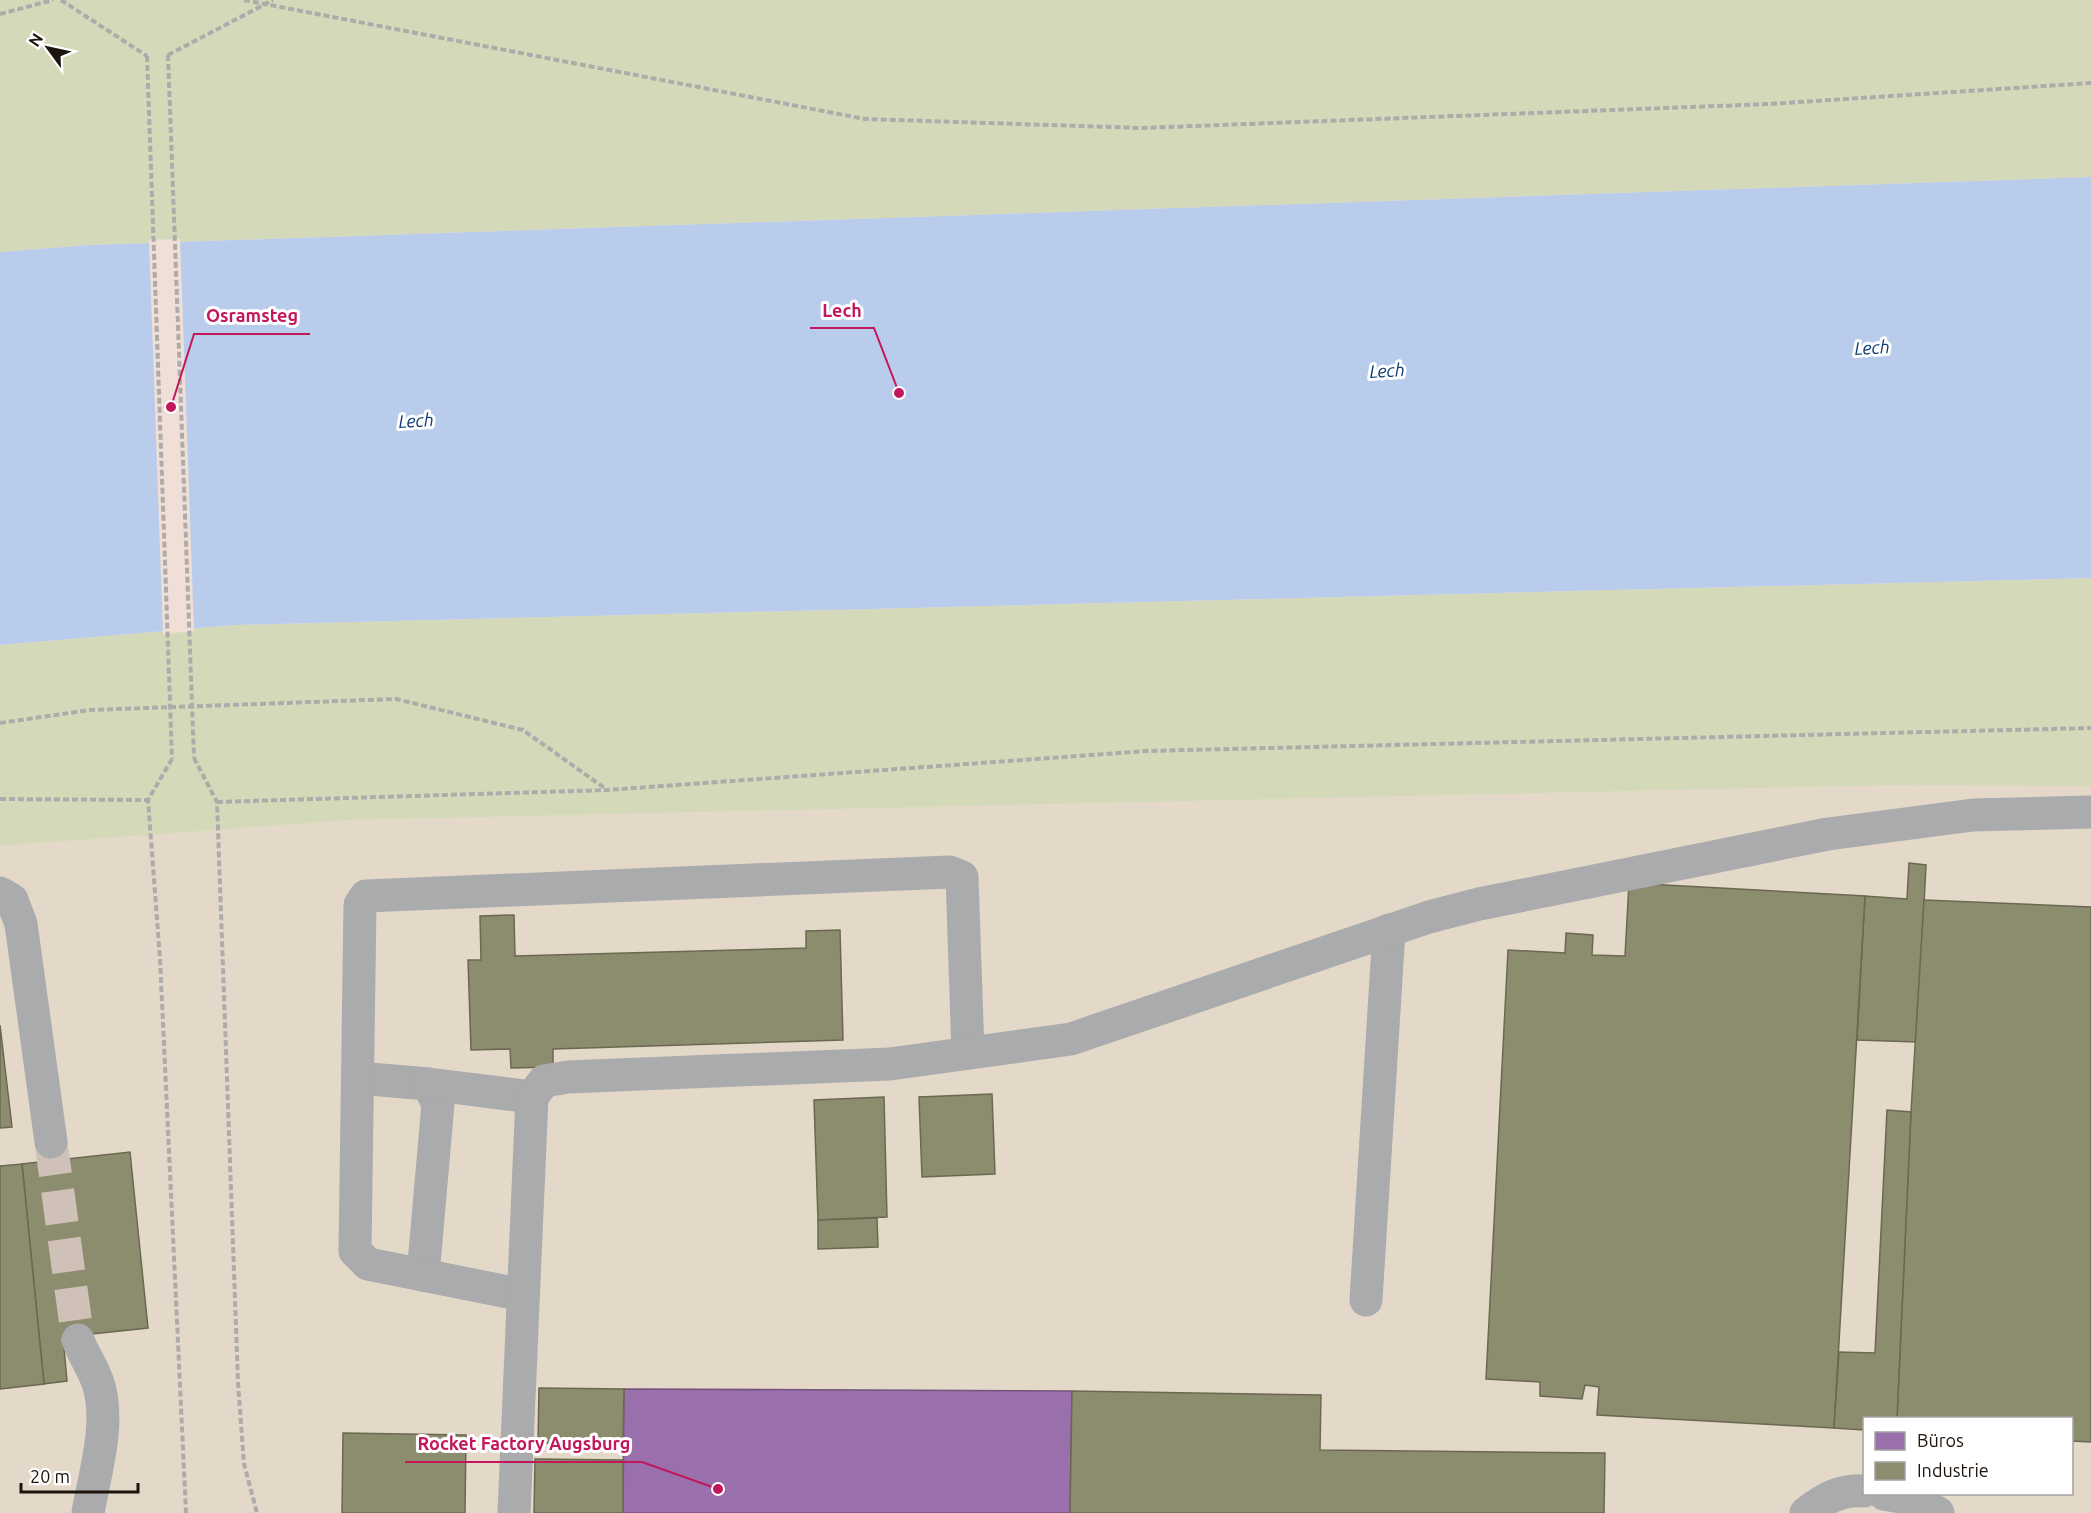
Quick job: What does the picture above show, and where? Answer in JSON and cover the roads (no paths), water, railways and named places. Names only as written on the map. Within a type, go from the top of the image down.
[{"type":"lane","points":[[514,1513],[532,1097],[544,1081],[568,1077],[890,1064],[1071,1039],[1389,930],[1479,904],[1828,834],[1973,814],[2091,812]]},
{"type":"lane","points":[[523,1296],[368,1264],[356,1251],[360,905],[366,896],[949,872],[962,877],[968,1053]]},
{"type":"lane","points":[[0,893],[12,900],[21,924],[51,1142]]},
{"type":"lane","points":[[1366,1300],[1389,930]]},
{"type":"lane","points":[[358,1078],[532,1097]]},
{"type":"lane","points":[[423,1275],[438,1104],[428,1084]]},
{"type":"lane","points":[[78,1340],[97,1380],[103,1403],[102,1428],[88,1513]]},
{"type":"lane","points":[[1806,1513],[1826,1497],[1852,1490],[1863,1491]]},
{"type":"lane","points":[[1890,1495],[1912,1499],[1938,1513]]},
{"type":"water","points":[[2091,177],[2091,578],[234,625],[0,645],[0,252],[89,245]]},
{"type":"tunnel","points":[[51,1142],[78,1340]]},
{"type":"place","name":"Lech","points":[[899,393]]},
{"type":"place","name":"Osramsteg","points":[[171,407]]},
{"type":"place","name":"Rocket Factory Augsburg","points":[[718,1489]]}]
